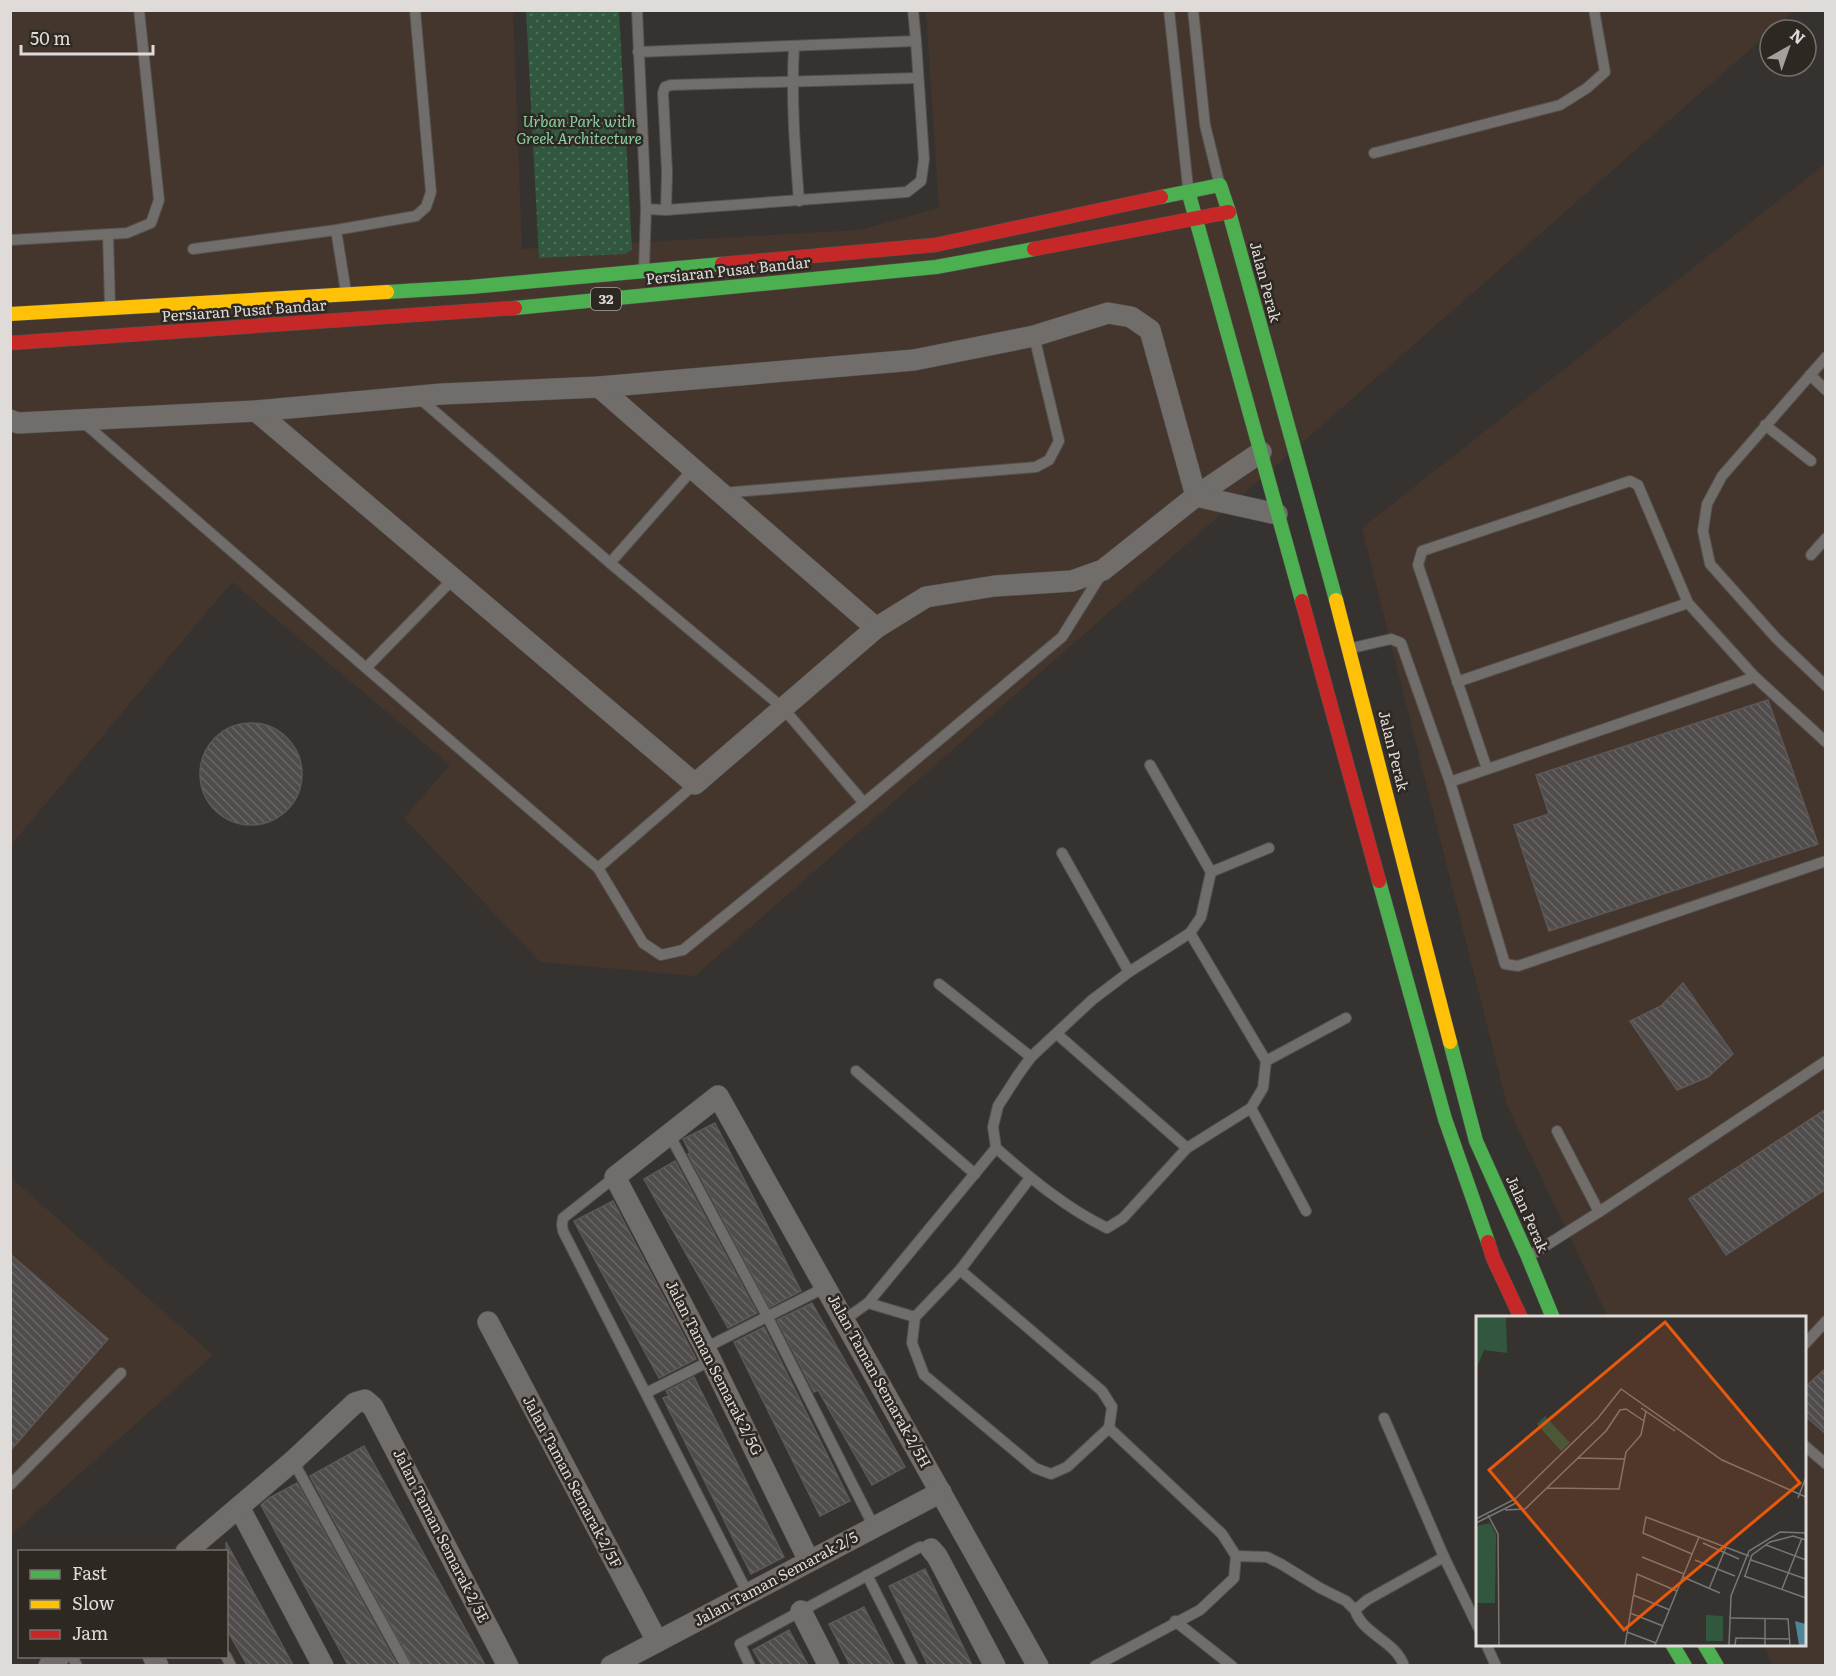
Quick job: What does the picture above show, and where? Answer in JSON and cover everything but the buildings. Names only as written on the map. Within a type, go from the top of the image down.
[{"type":"main road","name":"Persiaran Pusat Bandar","points":[[10,314],[470,286],[935,245],[1220,185]]},
{"type":"main road","name":"Jalan Perak","points":[[1220,185],[1229,212],[1291,499],[1333,652],[1476,1141],[1552,1316]]},
{"type":"main road","name":"Jalan Perak","points":[[1188,191],[1261,452],[1291,499],[1283,535],[1333,652],[1445,1119],[1493,1258],[1521,1316]]},
{"type":"main road","name":"Persiaran Pusat Bandar","points":[[10,343],[479,312],[936,267],[1229,212]]},
{"type":"main road","points":[[1673,1646],[1685,1665]]},
{"type":"main road","points":[[1705,1646],[1717,1665]]},
{"type":"street","points":[[10,420],[18,423],[256,411],[418,396],[599,387],[914,360],[1034,336],[1108,313],[1131,317],[1150,330],[1196,496]]},
{"type":"street","points":[[599,387],[876,628]]},
{"type":"street","points":[[256,411],[695,784],[876,628],[926,597],[995,586],[1072,581],[1103,570],[1196,496],[1261,452]]},
{"type":"street","points":[[1196,496],[1291,499]]},
{"type":"street","name":"Jalan Taman Semarak 2/5H","points":[[669,1134],[718,1096],[1038,1665]]},
{"type":"street","points":[[615,1177],[669,1134]]},
{"type":"street","name":"Jalan Taman Semarak 2/5G","points":[[615,1177],[709,1354],[809,1562]]},
{"type":"street","name":"Jalan Taman Semarak 2/5F","points":[[488,1322],[657,1641]]},
{"type":"street","name":"Jalan Taman Semarak 2/5E","points":[[293,1461],[355,1403],[365,1400],[373,1407],[508,1665]]},
{"type":"street","points":[[187,1550],[293,1461]]},
{"type":"street","name":"Jalan Taman Semarak 2/5","points":[[611,1665],[634,1660],[657,1641],[941,1492]]},
{"type":"street","points":[[239,1507],[323,1665]]},
{"type":"street","points":[[931,1549],[937,1556],[995,1665]]},
{"type":"street","points":[[801,1611],[829,1665]]},
{"type":"lane","points":[[10,240],[127,233],[151,223],[159,200],[139,10]]},
{"type":"lane","points":[[192,249],[336,230],[416,216],[426,207],[430,192],[415,10]]},
{"type":"lane","points":[[637,10],[646,209],[644,271]]},
{"type":"lane","points":[[646,209],[666,210],[907,192],[921,181],[924,159],[913,10]]},
{"type":"lane","points":[[1169,10],[1188,191]]},
{"type":"lane","points":[[1193,10],[1205,125],[1220,185]]},
{"type":"lane","points":[[1374,153],[1560,105],[1587,88],[1605,72],[1594,10]]},
{"type":"lane","points":[[638,52],[916,41]]},
{"type":"lane","points":[[794,47],[792,81],[799,201]]},
{"type":"lane","points":[[666,210],[664,87],[918,78]]},
{"type":"lane","points":[[336,230],[346,295]]},
{"type":"lane","points":[[108,234],[110,309]]},
{"type":"lane","points":[[720,493],[1036,467],[1049,460],[1059,441],[1034,336]]},
{"type":"lane","points":[[1826,357],[1722,476],[1707,504],[1703,531],[1710,564],[1776,638],[1826,686]]},
{"type":"lane","points":[[1809,375],[1826,390]]},
{"type":"lane","points":[[418,396],[610,563],[783,708],[864,803]]},
{"type":"lane","points":[[80,420],[598,868],[643,943],[661,956],[683,950],[864,803],[1062,637],[1103,570]]},
{"type":"lane","points":[[1766,425],[1811,461]]},
{"type":"lane","points":[[610,563],[693,469]]},
{"type":"lane","points":[[1487,769],[1418,565],[1422,551],[1630,481],[1638,485],[1688,603],[1755,677],[1826,742]]},
{"type":"lane","points":[[1811,555],[1826,538]]},
{"type":"lane","points":[[366,668],[453,579]]},
{"type":"lane","points":[[1457,682],[1688,603]]},
{"type":"lane","points":[[1333,652],[1391,639],[1401,643],[1450,782],[1505,964],[1518,966],[1826,861]]},
{"type":"lane","points":[[1450,782],[1755,677]]},
{"type":"lane","points":[[1150,765],[1211,872],[1201,917],[1190,933],[1129,972],[1092,1000],[1031,1057],[998,1106],[993,1127],[996,1148],[1030,1178],[1092,1221],[1107,1228],[1123,1218],[1187,1148],[1251,1108],[1263,1088],[1266,1061],[1190,933]]},
{"type":"lane","points":[[598,868],[695,784]]},
{"type":"lane","points":[[1211,872],[1269,848]]},
{"type":"lane","points":[[1062,854],[1129,972]]},
{"type":"lane","points":[[939,984],[1031,1057]]},
{"type":"lane","points":[[1266,1061],[1346,1018]]},
{"type":"lane","points":[[1057,1034],[1187,1148]]},
{"type":"lane","points":[[1528,1257],[1826,1061]]},
{"type":"lane","points":[[856,1071],[975,1174]]},
{"type":"lane","points":[[1251,1108],[1306,1211]]},
{"type":"lane","points":[[1557,1131],[1599,1212]]},
{"type":"lane","points":[[669,1134],[766,1316],[874,1527]]},
{"type":"lane","points":[[844,1320],[868,1303],[996,1148]]},
{"type":"lane","points":[[615,1177],[563,1218],[562,1225],[748,1594]]},
{"type":"lane","points":[[960,1270],[1102,1391],[1112,1407],[1109,1428],[1067,1467],[1051,1474],[1035,1468],[924,1375],[912,1344],[915,1317],[960,1270],[1030,1178]]},
{"type":"lane","points":[[646,1393],[766,1316],[826,1287]]},
{"type":"lane","points":[[868,1303],[915,1317]]},
{"type":"lane","points":[[1806,1343],[1826,1321]]},
{"type":"lane","points":[[10,1485],[121,1372]]},
{"type":"lane","points":[[1384,1418],[1444,1557],[1476,1623]]},
{"type":"lane","points":[[1095,1665],[1175,1621],[1200,1610],[1234,1578],[1236,1556],[1222,1534],[1109,1428]]},
{"type":"lane","points":[[1806,1447],[1826,1464]]},
{"type":"lane","points":[[293,1461],[406,1665]]},
{"type":"lane","points":[[750,1665],[740,1644],[920,1547],[931,1549]]},
{"type":"lane","points":[[1236,1556],[1267,1557],[1346,1601],[1355,1610],[1364,1626],[1396,1653],[1404,1665]]},
{"type":"lane","points":[[1355,1610],[1367,1600],[1444,1557]]},
{"type":"lane","points":[[867,1575],[913,1665]]},
{"type":"lane","points":[[1175,1621],[1232,1665]]},
{"type":"lane","points":[[1487,1646],[1496,1665]]},
{"type":"shaded area","points":[[11,11],[513,11],[522,249],[859,230],[939,208],[926,11],[1795,11],[1787,18],[1758,18],[1758,43],[695,976],[540,962],[404,818],[450,765],[232,582],[11,845]]},
{"type":"shaded area","points":[[1825,164],[1825,1665],[1773,1665],[1764,1646],[1806,1646],[1806,1316],[1608,1316],[1507,1105],[1362,528]]},
{"type":"shaded area","points":[[10,1177],[213,1355],[11,1535],[10,1535]]},
{"type":"green space","name":"Urban Park with Greek Architecture","points":[[526,11],[619,11],[632,250],[625,254],[539,258]]},
{"type":"traffic: fast","points":[[1161,197],[1220,185],[1336,600]]},
{"type":"traffic: fast","points":[[1190,198],[1302,601]]},
{"type":"traffic: fast","points":[[515,308],[936,267],[1034,249]]},
{"type":"traffic: fast","points":[[387,292],[470,287],[722,264]]},
{"type":"traffic: fast","points":[[1379,881],[1445,1119],[1488,1242]]},
{"type":"traffic: fast","points":[[1450,1042],[1476,1141],[1552,1316]]},
{"type":"traffic: fast","points":[[1673,1646],[1685,1666]]},
{"type":"traffic: fast","points":[[1705,1646],[1717,1666]]},
{"type":"traffic: slow","points":[[10,314],[387,292]]},
{"type":"traffic: slow","points":[[1336,600],[1450,1042]]},
{"type":"traffic: jam","points":[[722,264],[935,245],[1161,197]]},
{"type":"traffic: jam","points":[[1034,249],[1229,212]]},
{"type":"traffic: jam","points":[[10,343],[515,308]]},
{"type":"traffic: jam","points":[[1302,601],[1379,881]]},
{"type":"traffic: jam","points":[[1488,1242],[1520,1316]]}]
